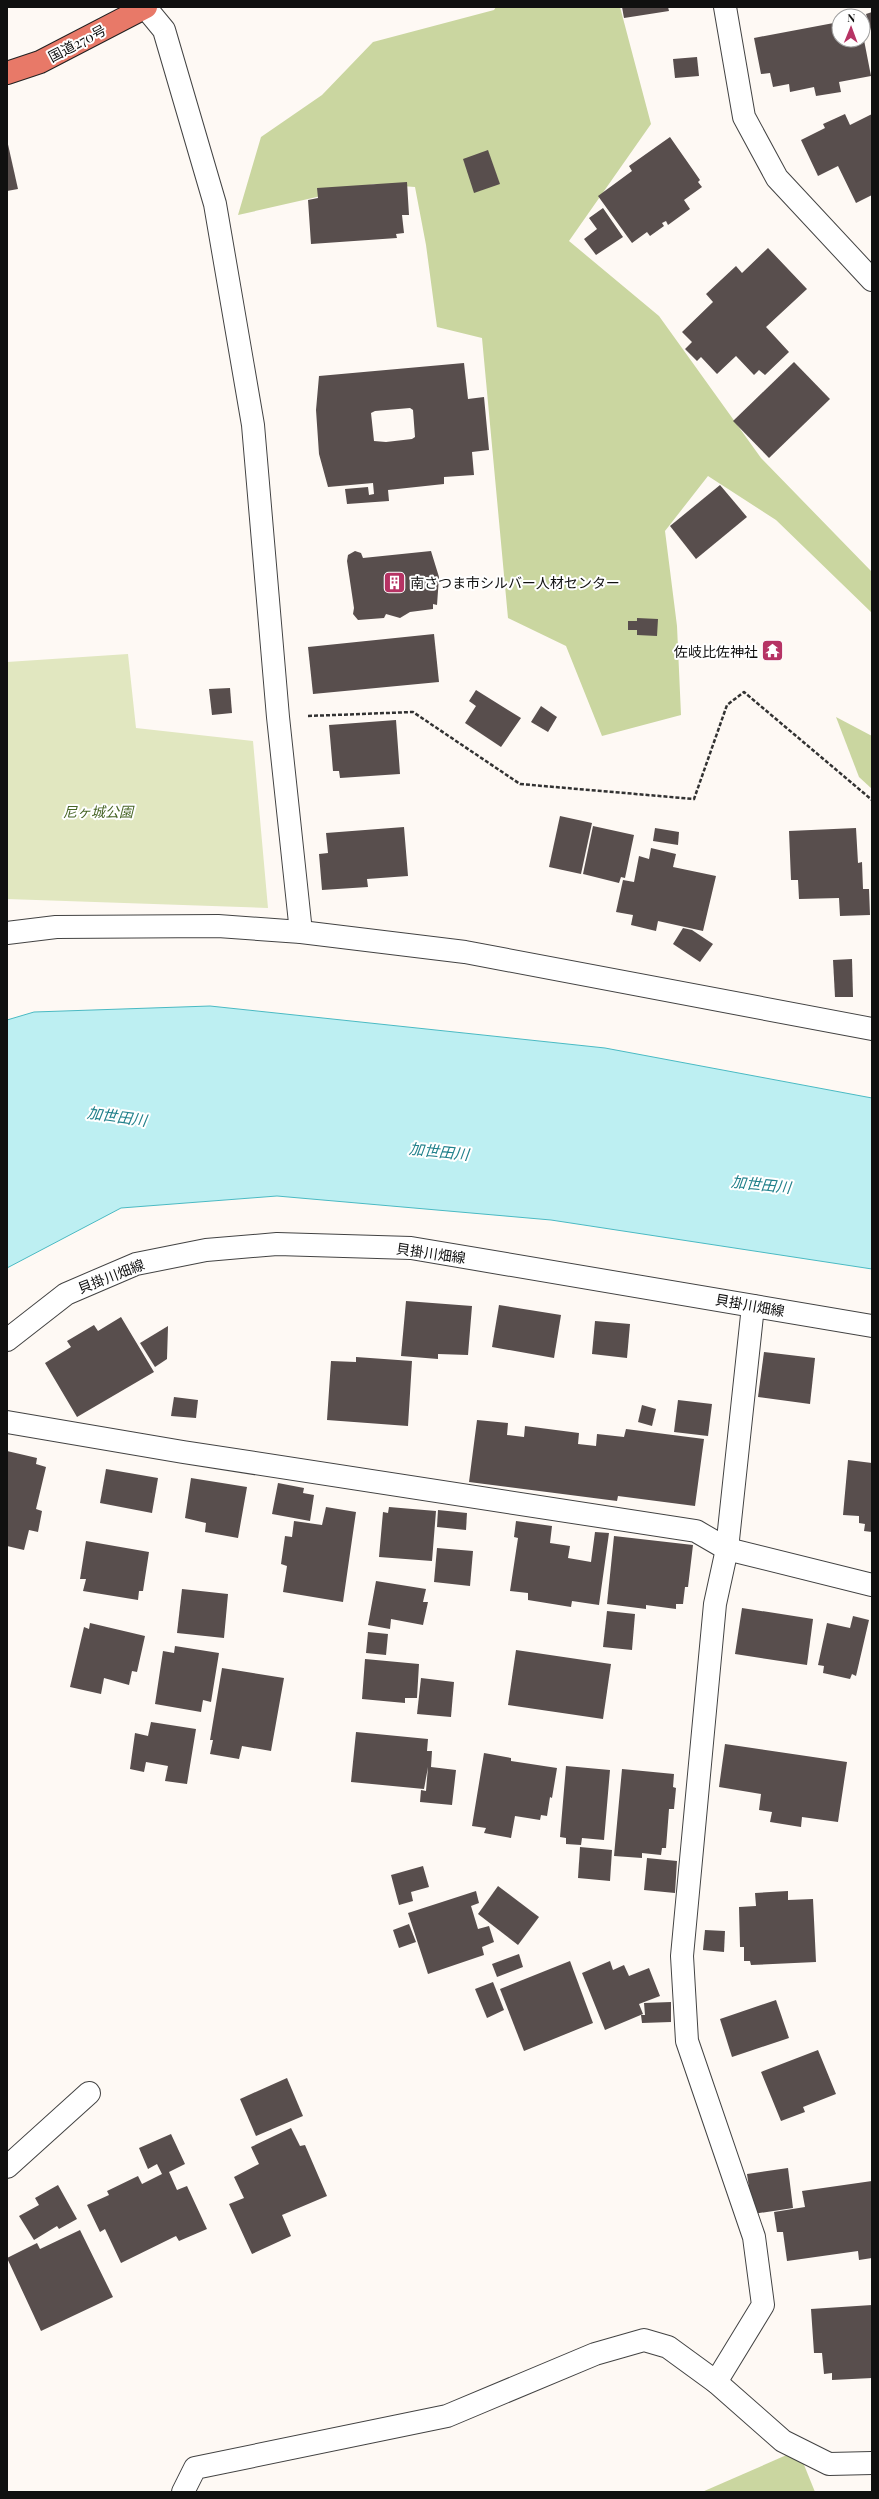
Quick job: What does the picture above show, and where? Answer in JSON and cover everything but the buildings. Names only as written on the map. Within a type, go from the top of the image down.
[{"type":"highway","name":"国道270号","points":[[7,73],[40,62],[146,7]]},
{"type":"street","points":[[146,7],[164,30],[215,204],[253,425],[278,717],[301,932]]},
{"type":"street","points":[[725,7],[744,117],[777,178],[872,280]]},
{"type":"street","points":[[7,933],[56,926],[211,926],[301,932],[465,952],[872,1030]]},
{"type":"street","name":"貝掛川畑線","points":[[7,1340],[66,1294],[136,1264],[206,1250],[277,1244],[411,1248],[872,1326]]},
{"type":"street","points":[[716,2382],[764,2305],[754,2237],[687,2041],[682,1956],[715,1604],[727,1549],[753,1306]]},
{"type":"street","points":[[7,1422],[183,1452],[696,1531],[727,1549],[872,1586]]},
{"type":"street","points":[[7,2167],[89,2093]]},
{"type":"street","points":[[183,2492],[195,2468],[446,2416],[595,2354],[644,2340],[668,2347],[716,2382],[783,2441],[829,2464],[872,2463]]},
{"type":"path","points":[[278,717],[413,712],[520,784],[694,799],[727,705],[744,692],[872,800]]},
{"type":"green space","points":[[496,7],[620,7],[651,124],[569,241],[659,316],[761,458],[872,572],[872,613],[776,520],[708,476],[665,531],[677,626],[681,715],[602,736],[566,646],[508,618],[482,338],[437,327],[426,245],[415,187],[374,184],[238,215],[261,137],[322,95],[373,42],[494,10]]},
{"type":"green space","name":"尼ヶ城公園","points":[[128,654],[136,728],[253,741],[268,908],[7,899],[7,662]]},
{"type":"green space","points":[[836,717],[872,736],[872,789],[859,777]]},
{"type":"green space","points":[[798,2450],[815,2492],[702,2492]]},
{"type":"water","name":"加世田川","points":[[210,1006],[605,1048],[872,1098],[872,1269],[551,1220],[277,1196],[121,1208],[7,1268],[7,1020],[34,1012]]},
{"type":"place","name":"南さつま市シルバー人材センター","points":[[395,582]]},
{"type":"place","name":"佐岐比佐神社","points":[[773,651]]}]
